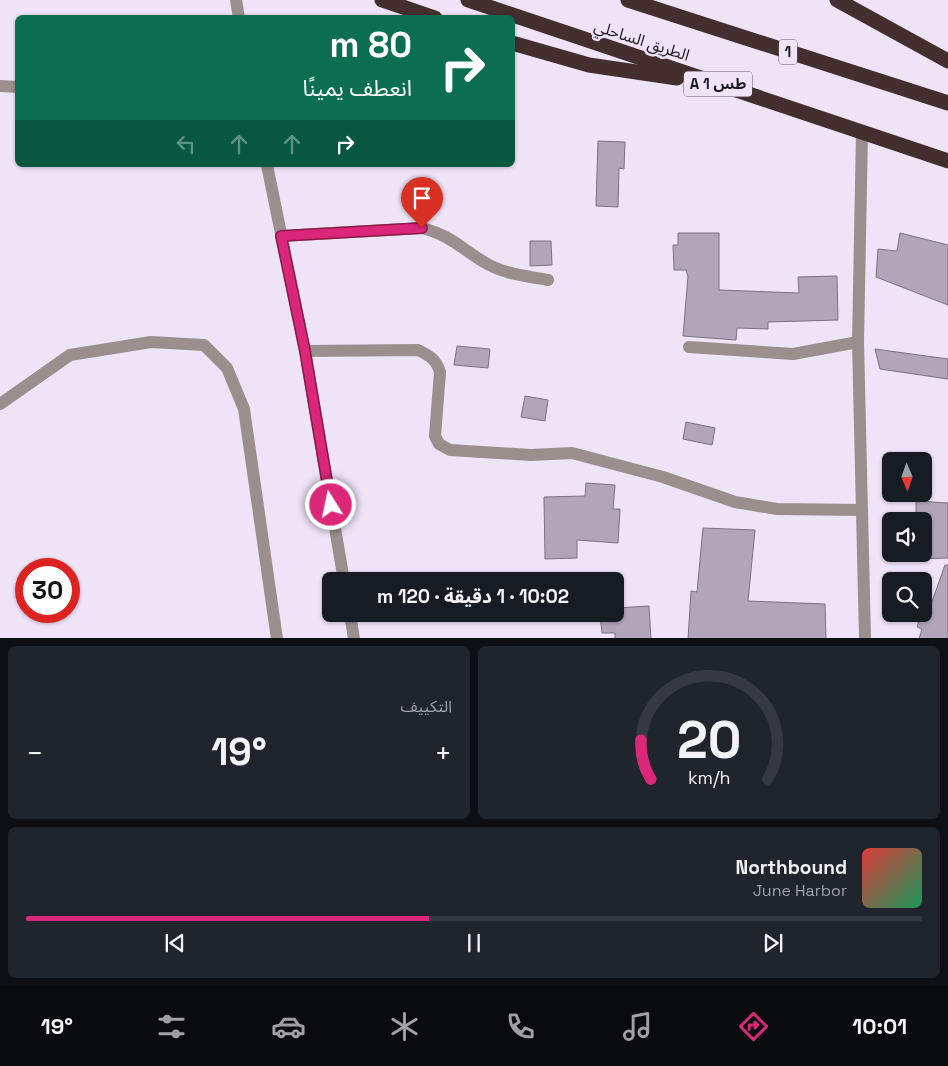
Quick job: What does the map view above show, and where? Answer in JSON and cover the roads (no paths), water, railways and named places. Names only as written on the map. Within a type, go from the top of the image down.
[{"type":"highway","points":[[382,0],[426,15]]},
{"type":"highway","name":"الطريق الساحلي","points":[[468,0],[511,15]]},
{"type":"highway","name":"الطريق الساحلي","points":[[628,0],[948,103]]},
{"type":"highway","points":[[837,0],[948,61]]},
{"type":"highway","name":"الطريق الساحلي","points":[[515,16],[948,161]]},
{"type":"highway","points":[[515,45],[588,65],[714,83]]},
{"type":"street","points":[[236,0],[238,15]]},
{"type":"street","points":[[0,86],[15,87]]},
{"type":"street","points":[[862,132],[858,342],[865,638]]},
{"type":"street","points":[[267,167],[305,351],[342,572]]},
{"type":"street","points":[[281,236],[422,228],[443,234],[484,263],[508,273],[548,280]]},
{"type":"street","points":[[0,404],[70,355],[151,342],[204,345],[227,368],[244,409],[277,638]]},
{"type":"street","points":[[690,347],[793,354],[858,342]]},
{"type":"street","points":[[305,351],[418,350],[430,356],[437,362],[440,372],[435,436],[439,444],[450,450],[531,454],[572,453],[663,477],[735,502],[777,508],[862,510]]},
{"type":"street","points":[[351,622],[354,638]]}]
